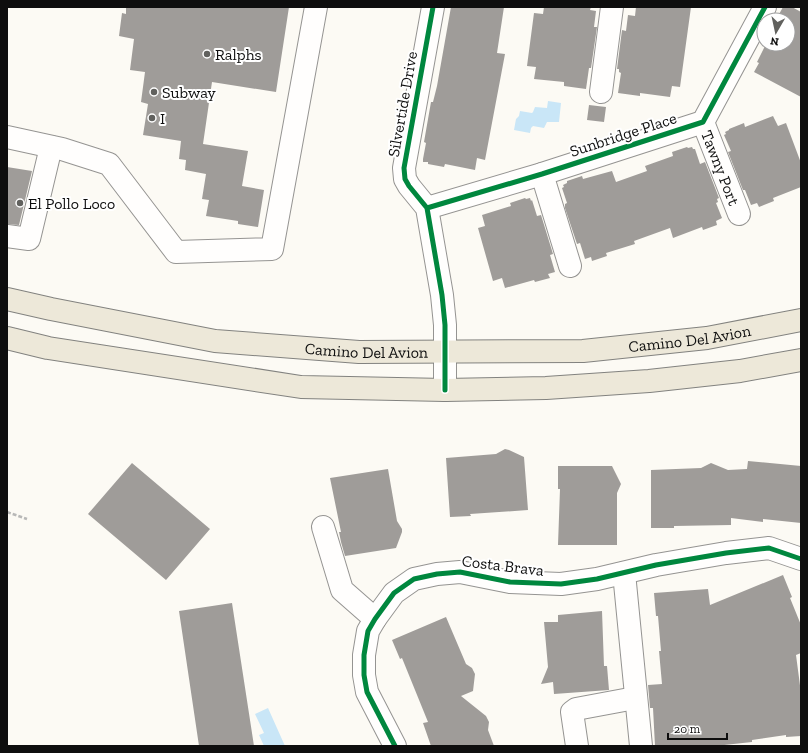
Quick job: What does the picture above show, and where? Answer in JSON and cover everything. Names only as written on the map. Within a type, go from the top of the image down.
[{"type":"main road","name":"Camino Del Avion","points":[[7,299],[215,341],[359,352],[583,351],[707,338],[801,320]]},
{"type":"main road","points":[[7,338],[48,348],[301,387],[445,390],[546,388],[649,381],[740,371],[801,360]]},
{"type":"street","points":[[7,137],[52,147],[109,164],[176,252],[272,249],[316,7]]},
{"type":"street","name":"Silvertide Drive","points":[[433,7],[404,168],[409,186],[426,208],[442,295],[445,325],[445,390]]},
{"type":"street","points":[[601,92],[612,7]]},
{"type":"street","points":[[703,122],[765,7]]},
{"type":"street","name":"Sunbridge Place","points":[[426,208],[542,174],[703,122]]},
{"type":"street","name":"Tawny Port","points":[[703,122],[739,214]]},
{"type":"street","points":[[7,236],[29,239],[52,147]]},
{"type":"street","points":[[542,174],[570,266]]},
{"type":"street","points":[[323,527],[342,590],[375,619]]},
{"type":"street","name":"Costa Brava","points":[[395,746],[367,692],[364,675],[364,655],[368,631],[375,619],[394,593],[414,579],[437,574],[460,572],[510,582],[561,584],[597,579],[656,565],[726,553],[769,548],[797,556],[801,559]]},
{"type":"street","points":[[624,573],[635,698],[641,746]]},
{"type":"street","points":[[577,746],[572,712],[576,709],[635,698]]},
{"type":"path","points":[[7,512],[27,519]]},
{"type":"water","points":[[548,101],[561,103],[559,122],[547,122],[544,128],[533,126],[530,133],[514,130],[516,119],[519,116],[520,111],[532,113],[535,107],[547,108]]},
{"type":"water","points":[[268,708],[285,746],[264,746],[259,735],[264,733],[255,714]]},
{"type":"building","points":[[126,7],[289,7],[276,92],[212,82],[203,144],[248,151],[242,186],[264,190],[258,227],[238,224],[238,221],[206,216],[209,200],[202,199],[206,174],[185,170],[186,160],[179,159],[181,141],[143,135],[148,104],[141,102],[145,72],[130,70],[134,39],[119,36],[122,13],[126,14]]},
{"type":"building","points":[[451,7],[504,7],[497,53],[505,54],[485,160],[477,158],[475,170],[445,164],[444,167],[423,162],[426,143],[424,142],[431,102],[433,102],[437,86]]},
{"type":"building","points":[[544,7],[591,7],[590,10],[596,11],[594,27],[597,27],[591,68],[589,68],[586,89],[564,86],[564,82],[534,79],[536,67],[527,66],[534,13],[543,14]]},
{"type":"building","points":[[636,7],[691,7],[680,87],[672,86],[670,97],[640,93],[640,96],[618,93],[621,73],[619,72],[619,69],[617,69],[622,30],[626,31],[628,15],[635,16]]},
{"type":"building","points":[[783,7],[792,7],[801,12],[801,97],[754,72],[759,63],[757,62],[762,52],[796,52],[796,12],[780,12]]},
{"type":"building","points":[[589,105],[606,107],[604,122],[587,120]]},
{"type":"building","points":[[773,116],[778,126],[786,123],[801,163],[801,187],[773,198],[774,201],[759,207],[757,203],[751,205],[745,190],[743,190],[728,152],[731,151],[724,135],[729,129],[744,123],[745,127]]},
{"type":"building","points":[[687,147],[692,147],[695,149],[700,164],[705,162],[719,198],[717,199],[718,202],[716,203],[722,218],[716,221],[717,225],[703,230],[702,227],[673,238],[670,228],[634,241],[635,244],[606,253],[607,256],[592,261],[591,257],[585,259],[580,243],[577,244],[565,208],[565,204],[567,203],[562,188],[564,187],[563,185],[567,183],[567,181],[582,176],[583,179],[612,171],[616,182],[647,171],[645,166],[673,156],[672,152]]},
{"type":"building","name":"El Pollo Loco","points":[[7,167],[32,171],[19,225],[7,224]]},
{"type":"building","points":[[525,198],[530,198],[531,201],[532,200],[537,216],[541,215],[553,254],[550,255],[555,272],[548,274],[550,278],[535,282],[534,280],[505,288],[502,278],[493,281],[478,228],[485,226],[482,215],[511,206],[510,203]]},
{"type":"building","points":[[505,449],[524,457],[528,510],[470,514],[471,516],[450,517],[446,458],[496,454]]},
{"type":"building","points":[[748,461],[801,466],[801,523],[763,519],[763,522],[731,518],[731,525],[651,528],[651,470],[701,468],[711,463],[728,470],[747,469]]},
{"type":"building","points":[[132,463],[210,529],[166,580],[88,514]]},
{"type":"building","points":[[558,466],[612,466],[621,484],[617,493],[617,545],[558,545],[560,489],[558,489]]},
{"type":"building","points":[[388,469],[397,521],[402,529],[396,548],[345,556],[339,532],[341,532],[330,478]]},
{"type":"building","points":[[783,575],[792,597],[790,598],[801,625],[801,653],[796,655],[801,693],[801,736],[786,737],[786,735],[752,740],[752,742],[715,746],[655,746],[653,708],[650,708],[648,685],[662,684],[658,616],[656,616],[654,593],[708,589],[710,605]]},
{"type":"building","points":[[232,603],[254,746],[199,746],[179,611]]},
{"type":"building","points":[[602,611],[604,666],[607,666],[609,690],[554,694],[553,682],[541,684],[548,667],[544,622],[558,622],[558,615]]},
{"type":"building","points":[[446,617],[466,664],[472,668],[475,674],[473,691],[461,696],[486,716],[489,722],[488,730],[494,746],[431,746],[423,723],[428,722],[402,658],[400,659],[392,640]]},
{"type":"cycle path","points":[[433,7],[404,168],[405,179],[409,186],[427,208],[442,295],[445,325],[445,390]]},
{"type":"cycle path","points":[[427,208],[542,174],[703,122],[765,7]]},
{"type":"cycle path","points":[[395,746],[367,692],[364,675],[364,655],[368,631],[375,619],[394,593],[414,579],[437,574],[460,572],[510,582],[561,584],[597,579],[656,565],[726,553],[769,548],[801,559]]},
{"type":"place","name":"Ralphs","points":[[207,54]]},
{"type":"place","name":"Subway","points":[[154,92]]},
{"type":"place","name":"I","points":[[152,118]]},
{"type":"place","name":"El Pollo Loco","points":[[20,203]]}]
